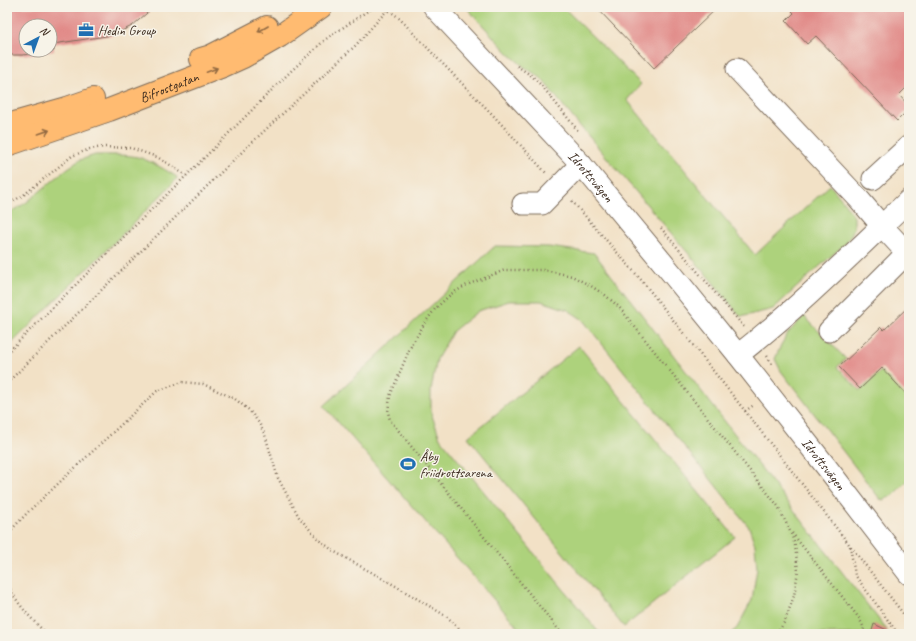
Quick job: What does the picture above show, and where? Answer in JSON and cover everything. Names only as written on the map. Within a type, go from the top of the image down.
[{"type":"main road","name":"Bifrostgatan","points":[[7,126],[67,108],[211,56],[264,29],[295,7]]},
{"type":"main road","name":"Bifrostgatan","points":[[7,145],[108,110],[223,66],[243,57],[280,36],[321,7]]},
{"type":"street","name":"Idrottsvägen","points":[[434,7],[581,164],[738,355],[909,574]]},
{"type":"street","points":[[737,69],[908,253],[829,331]]},
{"type":"street","points":[[873,179],[909,146]]},
{"type":"street","points":[[523,204],[542,204],[581,164]]},
{"type":"street","points":[[738,355],[810,294],[907,204]]},
{"type":"path","points":[[366,7],[369,10]]},
{"type":"path","points":[[7,354],[290,72],[326,39],[369,10],[389,8]]},
{"type":"path","points":[[389,8],[492,114],[643,282],[909,622]]},
{"type":"path","points":[[7,382],[247,147],[356,45],[389,8]]},
{"type":"path","points":[[7,205],[25,194],[72,156],[90,149],[104,147],[131,148],[157,157],[186,176]]},
{"type":"path","points":[[562,634],[390,420],[388,412],[390,396],[410,348],[435,309],[451,294],[466,285],[505,270],[545,270],[572,276],[605,295],[619,307],[778,506],[795,545],[798,571],[794,596],[785,621],[777,634]]},
{"type":"path","points":[[7,536],[12,528],[29,511],[157,391],[182,382],[203,384],[235,399],[249,410],[259,423],[265,435],[278,478],[299,517],[320,540],[335,552],[446,616],[465,634]]},
{"type":"path","points":[[790,531],[859,618],[864,628],[862,634]]},
{"type":"path","points":[[850,546],[855,575],[898,634]]},
{"type":"path","points":[[7,582],[10,591],[25,611],[47,634]]},
{"type":"green space","points":[[466,7],[563,7],[641,84],[627,100],[755,255],[830,185],[854,217],[854,228],[851,235],[846,243],[773,309],[741,317],[541,78],[523,66],[508,53]]},
{"type":"green space","points":[[95,155],[125,155],[141,158],[177,177],[176,180],[7,348],[7,213],[27,202],[80,160]]},
{"type":"green space","name":"Åby friidrottsarena","points":[[495,246],[549,247],[594,253],[887,630],[886,634],[730,634],[737,628],[752,600],[757,568],[755,545],[749,527],[582,319],[568,310],[541,301],[509,301],[478,311],[453,331],[437,359],[431,390],[431,413],[440,438],[600,634],[524,634],[324,406]]},
{"type":"green space","points":[[804,316],[846,359],[837,367],[860,391],[881,371],[909,399],[909,479],[893,495],[884,500],[880,499],[781,371],[775,359],[788,333]]},
{"type":"green space","points":[[579,346],[735,537],[624,627],[468,437]]},
{"type":"building","name":"Hedin Group","points":[[7,7],[154,7],[132,26],[113,35],[58,43],[58,18],[18,18],[18,55],[7,55]]},
{"type":"building","points":[[596,7],[718,7],[654,68]]},
{"type":"building","points":[[788,7],[909,7],[909,85],[899,95],[909,106],[909,109],[897,121],[816,36],[807,44],[786,21],[794,13]]},
{"type":"building","points":[[909,306],[909,397],[882,368],[860,389],[839,367],[881,327],[884,330]]},
{"type":"building","points":[[874,624],[887,630],[886,634],[871,634]]},
{"type":"place","name":"Hedin Group","points":[[86,30]]},
{"type":"place","name":"Åby friidrottsarena","points":[[408,464]]}]
